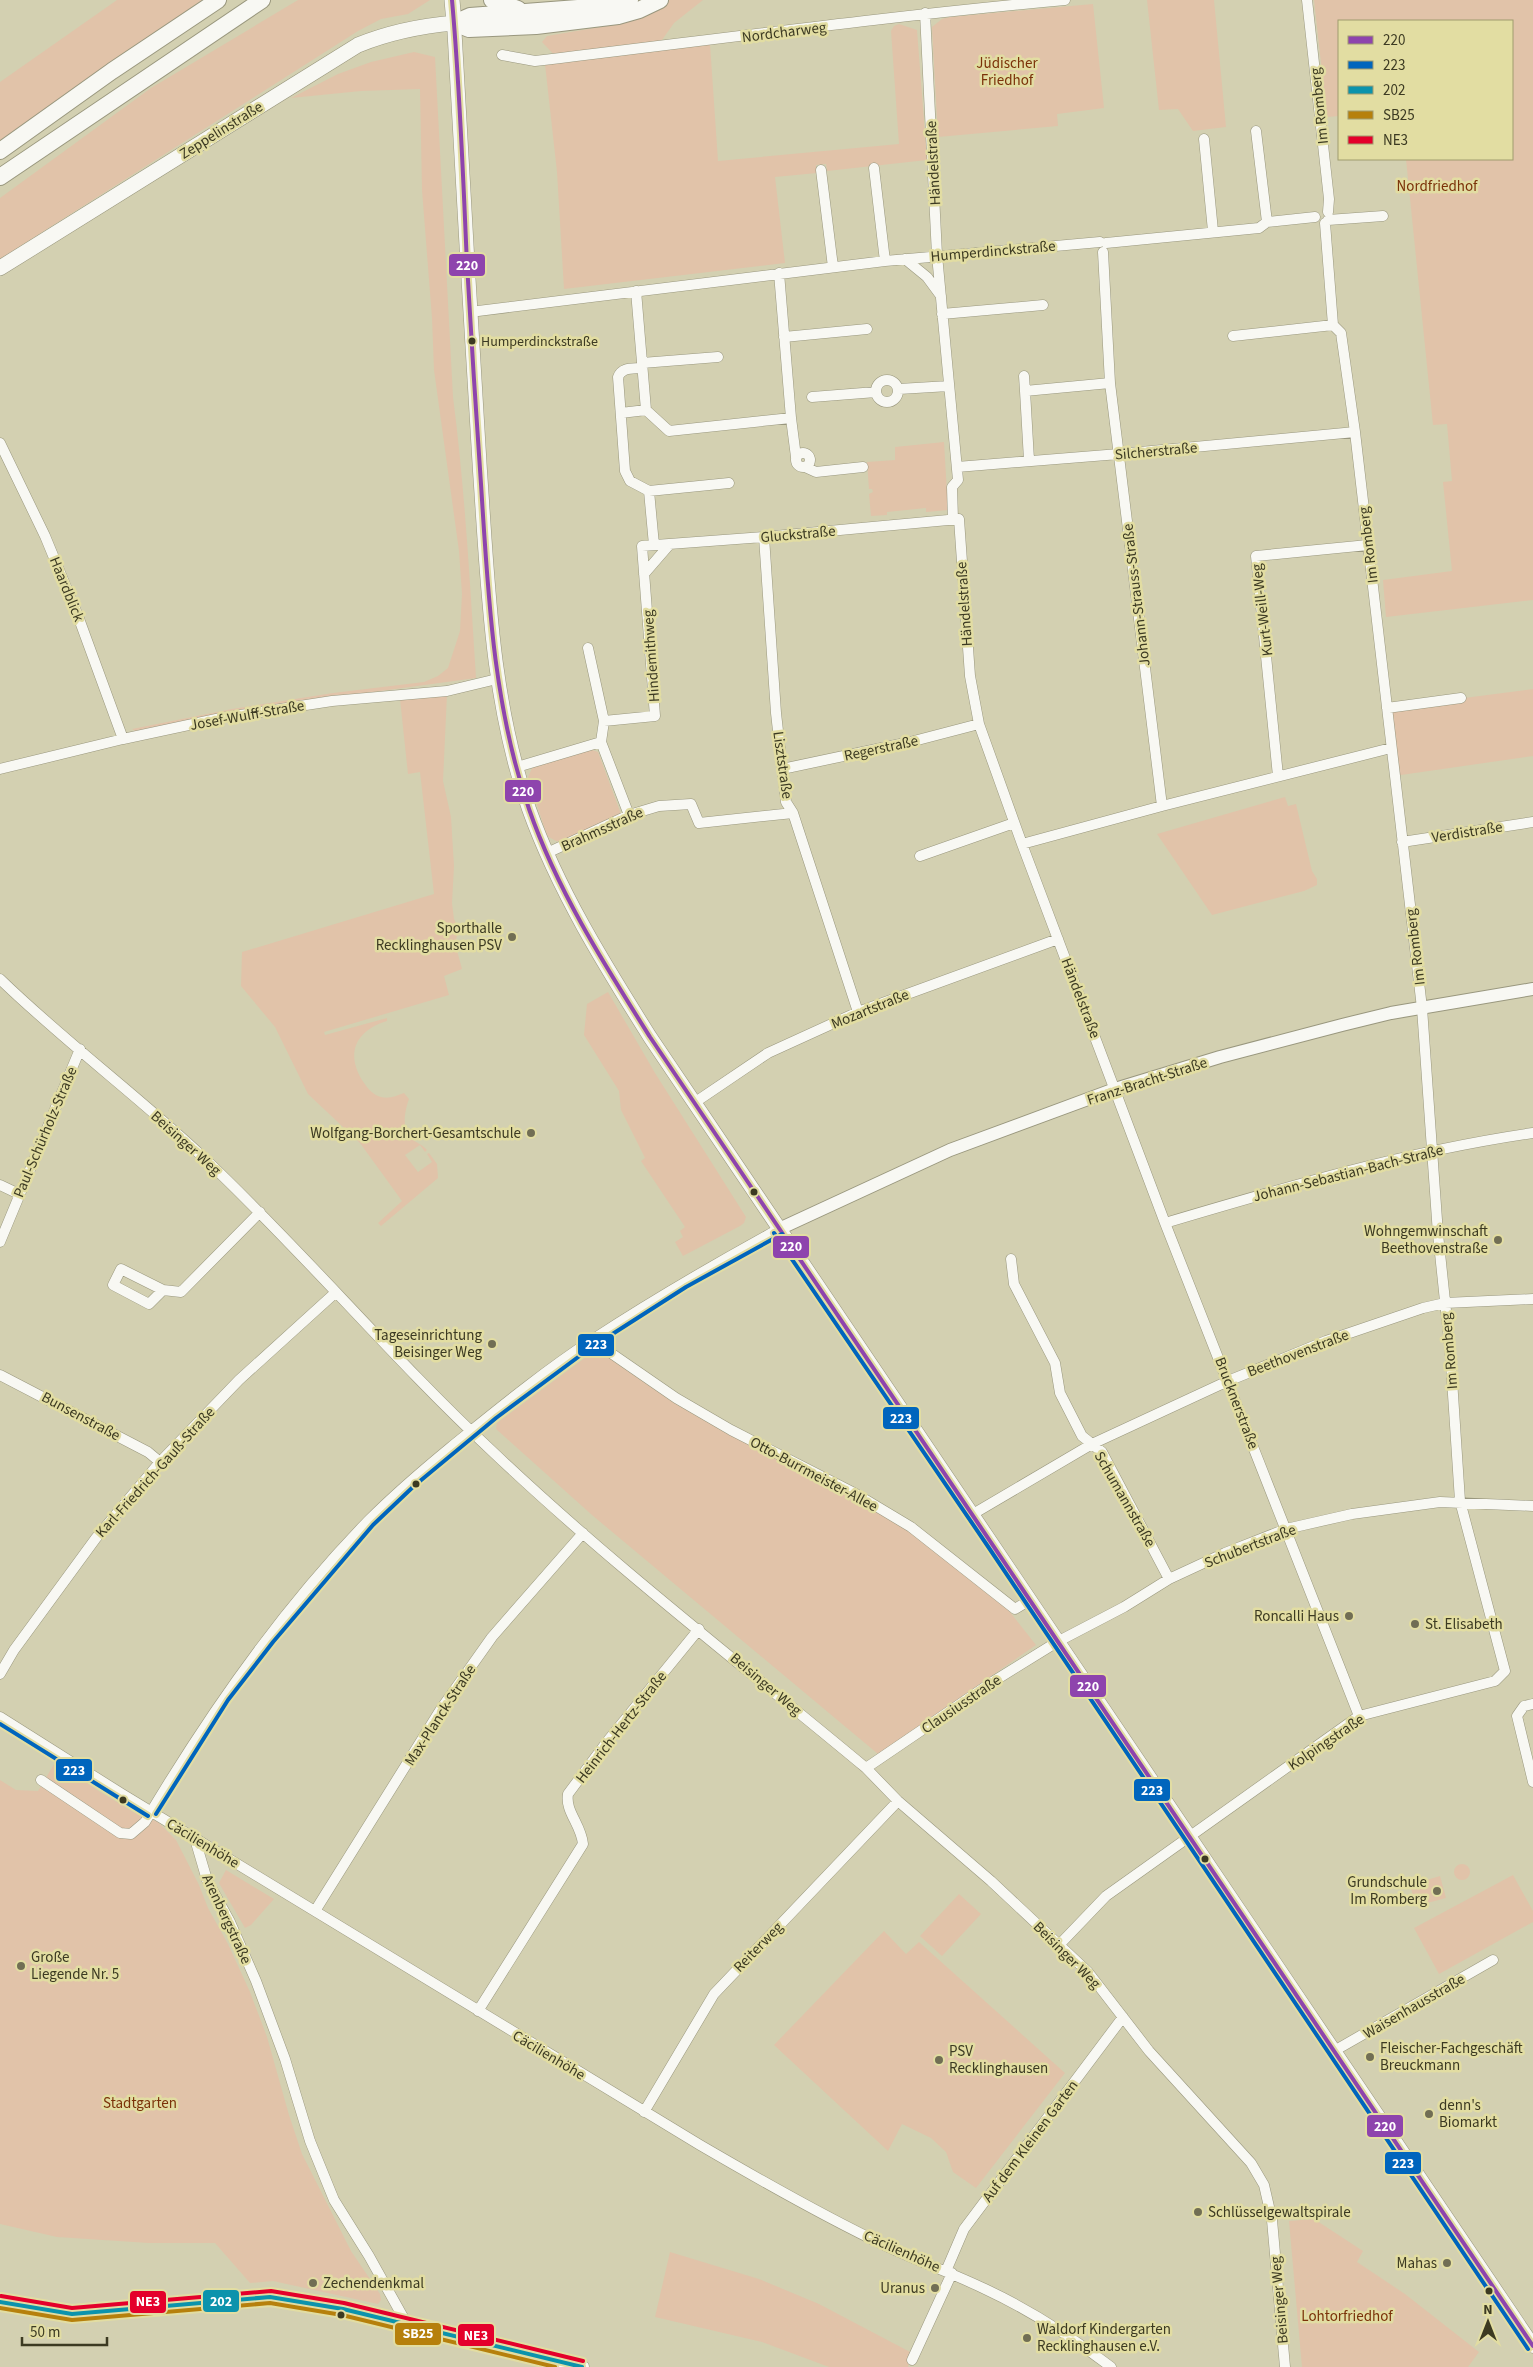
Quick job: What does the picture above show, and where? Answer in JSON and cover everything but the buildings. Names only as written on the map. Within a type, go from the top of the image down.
[{"type":"highway","points":[[0,151],[112,71],[218,0]]},
{"type":"highway","points":[[0,177],[262,0]]},
{"type":"highway","points":[[492,0],[530,12]]},
{"type":"highway","points":[[454,23],[470,16],[591,7],[630,0]]},
{"type":"highway","points":[[454,23],[469,29],[536,26],[618,16],[639,10],[660,0]]},
{"type":"main road","points":[[452,0],[485,551],[497,679],[502,710],[517,767],[530,809],[547,853],[588,936],[694,1102],[974,1514],[1057,1642],[1533,2346]]},
{"type":"main road","name":"Zeppelinstraße","points":[[0,268],[358,45],[384,34],[413,27],[454,23]]},
{"type":"main road","points":[[0,2302],[72,2314],[234,2298],[270,2297],[336,2308],[582,2367]]},
{"type":"street","name":"Nordcharweg","points":[[502,55],[535,60],[782,32],[925,13],[1065,0]]},
{"type":"street","name":"Im Romberg","points":[[1308,0],[1329,199],[1327,219],[1333,325],[1341,332],[1355,432],[1422,1008],[1432,1151],[1450,1349],[1460,1501],[1505,1671]]},
{"type":"street","name":"Händelstraße","points":[[925,13],[937,255],[958,480],[952,487],[953,520],[959,519],[970,676],[979,724],[1014,824],[1115,1089]]},
{"type":"street","points":[[1256,131],[1266,222]]},
{"type":"street","points":[[1204,139],[1214,232]]},
{"type":"street","points":[[874,168],[885,261]]},
{"type":"street","points":[[822,170],[833,267]]},
{"type":"street","points":[[1327,219],[1383,216]]},
{"type":"street","name":"Humperdinckstraße","points":[[470,312],[937,255],[1103,245],[1259,228],[1266,222],[1315,217],[1317,221],[1327,219]]},
{"type":"street","name":"Johann-Strauss-Straße","points":[[1103,245],[1110,383],[1162,806]]},
{"type":"street","points":[[905,259],[927,277],[941,296]]},
{"type":"street","points":[[779,273],[796,457],[803,452],[810,457],[811,461],[805,467],[816,472],[863,467]]},
{"type":"street","points":[[636,291],[646,410],[669,431],[791,418]]},
{"type":"street","points":[[942,314],[1043,305]]},
{"type":"street","points":[[1233,336],[1333,325]]},
{"type":"street","points":[[784,337],[867,329]]},
{"type":"street","points":[[718,357],[625,369],[618,377],[625,471],[630,481],[649,491],[729,483]]},
{"type":"street","points":[[1024,376],[1029,460]]},
{"type":"street","points":[[886,379],[894,382],[899,389],[896,398],[889,402],[880,400],[876,392],[878,384],[886,379]]},
{"type":"street","points":[[1025,391],[1110,383]]},
{"type":"street","points":[[899,389],[949,386]]},
{"type":"street","points":[[812,398],[876,392]]},
{"type":"street","points":[[621,413],[646,410]]},
{"type":"street","name":"Silcherstraße","points":[[957,467],[1355,432]]},
{"type":"street","name":"Haardblick","points":[[0,443],[45,536],[78,616],[124,739]]},
{"type":"street","points":[[649,491],[654,545]]},
{"type":"street","name":"Gluckstraße","points":[[642,546],[764,538],[953,520]]},
{"type":"street","name":"Lisztstraße","points":[[764,538],[786,802],[793,813],[858,1012]]},
{"type":"street","points":[[644,574],[670,544]]},
{"type":"street","name":"Kurt-Weill-Weg","points":[[1278,776],[1256,556],[1368,545]]},
{"type":"street","name":"Hindemithweg","points":[[604,722],[655,716],[642,546]]},
{"type":"street","points":[[588,648],[604,722],[601,742],[628,815]]},
{"type":"street","name":"Josef-Wulff-Straße","points":[[0,769],[221,718],[332,701],[447,690],[497,679]]},
{"type":"street","points":[[1387,708],[1461,698]]},
{"type":"street","name":"Regerstraße","points":[[782,769],[910,742],[979,724]]},
{"type":"street","points":[[517,767],[601,742]]},
{"type":"street","points":[[1022,844],[1162,806],[1391,748]]},
{"type":"street","name":"Brahmsstraße","points":[[547,853],[628,815],[659,806],[691,804],[699,823],[793,813]]},
{"type":"street","name":"Verdistraße","points":[[1402,842],[1533,822]]},
{"type":"street","points":[[920,856],[1014,824]]},
{"type":"street","name":"Mozartstraße","points":[[694,1102],[768,1053],[858,1012],[1058,939]]},
{"type":"street","name":"Beisinger Weg","points":[[0,980],[201,1155],[260,1212],[335,1293],[471,1430],[583,1532],[866,1768],[898,1802],[1060,1944],[1088,1972],[1149,2051],[1251,2163],[1264,2185],[1272,2220],[1285,2367]]},
{"type":"street","name":"Franz-Bracht-Straße","points":[[779,1229],[950,1150],[1115,1089],[1220,1057],[1332,1027],[1391,1013],[1533,989]]},
{"type":"street","name":"Paul-Schürholz-Straße","points":[[0,1242],[80,1049]]},
{"type":"street","name":"Brucknerstraße","points":[[1115,1089],[1165,1222],[1359,1716]]},
{"type":"street","name":"Johann-Sebastian-Bach-Straße","points":[[1165,1222],[1289,1186],[1432,1151],[1533,1133]]},
{"type":"street","points":[[0,1185],[19,1194]]},
{"type":"street","points":[[163,1290],[181,1292],[260,1212]]},
{"type":"street","points":[[41,1780],[120,1833],[131,1834],[145,1822],[224,1696],[308,1589],[368,1521],[410,1481],[471,1430],[592,1340],[683,1282],[779,1229]]},
{"type":"street","name":"Schumannstraße","points":[[1011,1259],[1014,1284],[1055,1363],[1060,1393],[1082,1436],[1102,1452],[1169,1579]]},
{"type":"street","name":"Karl-Friedrich-Gauß-Straße","points":[[0,1674],[14,1650],[96,1538],[160,1462],[239,1380],[335,1293]]},
{"type":"street","name":"Beethovenstraße","points":[[974,1514],[1092,1444],[1228,1381],[1326,1341],[1423,1308],[1445,1303],[1533,1299]]},
{"type":"street","name":"Otto-Burrmeister-Allee","points":[[592,1340],[676,1398],[731,1430],[856,1494],[911,1527],[1015,1609],[1030,1600]]},
{"type":"street","name":"Bunsenstraße","points":[[0,1375],[148,1452],[160,1462]]},
{"type":"street","name":"Schubertstraße","points":[[1057,1642],[1072,1636],[1169,1579],[1225,1553],[1286,1529],[1352,1514],[1460,1501],[1533,1506]]},
{"type":"street","name":"Max-Planck-Straße","points":[[316,1911],[441,1709],[481,1653],[583,1532]]},
{"type":"street","name":"Heinrich-Hertz-Straße","points":[[478,2011],[583,1844],[582,1832],[567,1804],[568,1794],[606,1743],[699,1629]]},
{"type":"street","name":"Clausiusstraße","points":[[866,1768],[994,1681],[1057,1642]]},
{"type":"street","name":"Kolpingstraße","points":[[1060,1944],[1106,1896],[1359,1716],[1495,1681],[1505,1671]]},
{"type":"street","points":[[1533,1704],[1524,1706],[1519,1712],[1517,1719],[1533,1782]]},
{"type":"street","name":"Cäcilienhöhe","points":[[0,1717],[644,2112],[761,2180],[885,2246],[949,2272],[1021,2308],[1088,2348],[1111,2367]]},
{"type":"street","name":"Reiterweg","points":[[644,2112],[714,1994],[898,1802]]},
{"type":"street","name":"Arenbergstraße","points":[[195,1838],[207,1880],[230,1922],[256,1981],[285,2059],[310,2142],[334,2200],[369,2256],[408,2326]]},
{"type":"street","name":"Waisenhausstraße","points":[[1334,2051],[1493,1960]]},
{"type":"street","name":"Auf dem Kleinen Garten","points":[[912,2360],[949,2272],[964,2229],[1124,2017]]},
{"type":"green space","points":[[117,0],[202,0],[0,145],[0,82]]},
{"type":"green space","points":[[298,0],[430,0],[408,14],[381,19],[358,31],[0,259],[0,198],[151,88]]},
{"type":"green space","points":[[669,0],[703,0],[674,23],[662,40],[663,49],[710,44],[718,161],[899,144],[891,31],[894,26],[899,24],[917,30],[927,160],[827,171],[826,164],[816,165],[817,173],[775,177],[785,263],[564,289],[557,172],[545,64],[560,61],[542,42],[547,36],[618,24]]},
{"type":"green space","points":[[1147,0],[1214,0],[1226,127],[1193,131],[1178,109],[1159,110]]},
{"type":"green space","name":"Nordfriedhof","points":[[1314,0],[1533,0],[1533,600],[1386,617],[1383,580],[1452,571],[1443,482],[1452,481],[1447,424],[1433,425],[1406,160],[1513,160],[1513,20],[1338,20],[1338,116],[1327,117]]},
{"type":"green space","name":"Jüdischer Friedhof","points":[[1093,4],[1104,108],[1057,114],[1058,126],[938,137],[932,27],[942,19],[950,17]]},
{"type":"green space","points":[[414,52],[435,57],[453,397],[464,502],[476,678],[329,698],[137,732],[132,729],[232,709],[333,693],[424,682],[438,676],[448,668],[460,631],[462,594],[459,551],[434,370],[422,190],[420,89],[361,91],[291,98],[338,74],[371,62]]},
{"type":"green space","points":[[944,442],[948,510],[926,512],[926,508],[887,512],[887,515],[871,516],[869,494],[873,492],[872,489],[869,489],[867,462],[895,460],[895,447]]},
{"type":"green space","points":[[1533,689],[1533,756],[1394,776],[1387,708]]},
{"type":"green space","points":[[447,694],[443,781],[451,817],[454,866],[452,903],[454,919],[459,929],[455,943],[462,969],[444,976],[449,995],[324,1032],[325,1035],[387,1018],[387,1021],[368,1030],[361,1036],[355,1051],[357,1070],[367,1087],[378,1096],[388,1098],[404,1093],[409,1099],[405,1114],[406,1130],[411,1138],[427,1150],[425,1152],[420,1145],[405,1155],[418,1172],[432,1162],[427,1154],[429,1153],[437,1164],[438,1178],[381,1226],[378,1223],[402,1201],[360,1143],[308,1094],[275,1027],[241,986],[242,952],[434,894],[420,772],[408,774],[400,699]]},
{"type":"green space","points":[[592,750],[598,752],[621,814],[563,842],[556,841],[547,836],[528,777],[534,764]]},
{"type":"green space","points":[[1285,797],[1288,806],[1296,804],[1312,871],[1317,879],[1317,885],[1304,891],[1212,915],[1157,834]]},
{"type":"green space","points":[[608,992],[655,1073],[746,1217],[744,1223],[740,1226],[683,1256],[675,1242],[683,1237],[680,1231],[685,1227],[641,1161],[645,1158],[621,1110],[619,1091],[584,1035],[587,1004]]},
{"type":"green space","points":[[597,1349],[904,1527],[1006,1607],[1036,1645],[878,1754],[592,1515],[496,1429],[497,1423]]},
{"type":"green space","name":"Stadtgarten","points":[[56,1761],[97,1790],[135,1813],[158,1822],[176,1840],[250,1992],[267,2037],[302,2154],[351,2251],[380,2294],[381,2300],[378,2304],[273,2281],[250,2283],[215,2243],[149,2243],[57,2237],[0,2224],[0,1780],[16,1790],[38,1791]]},
{"type":"green space","points":[[1462,1864],[1468,1866],[1470,1872],[1468,1878],[1462,1880],[1456,1878],[1454,1872],[1456,1866]]},
{"type":"green space","points":[[226,1870],[274,1899],[251,1925],[245,1928],[219,1883]]},
{"type":"green space","points":[[1513,1875],[1533,1911],[1533,1922],[1439,1974],[1414,1928]]},
{"type":"green space","points":[[1440,1876],[1446,1898],[1416,1906],[1410,1885]]},
{"type":"green space","points":[[959,1894],[981,1914],[942,1956],[920,1936]]},
{"type":"green space","points":[[884,1931],[906,1954],[919,1942],[1065,2073],[976,2188],[953,2172],[946,2152],[931,2138],[902,2124],[888,2151],[774,2045]]},
{"type":"green space","name":"Lohtorfriedhof","points":[[1314,2219],[1363,2251],[1357,2262],[1405,2294],[1479,2352],[1468,2367],[1302,2367],[1289,2221]]},
{"type":"green space","points":[[670,2252],[759,2279],[819,2304],[912,2353],[908,2367],[829,2367],[762,2342],[655,2317]]},
{"type":"transit line","name":"220","points":[[452,0],[486,566],[494,648],[507,730],[517,770],[529,809],[553,869],[599,954],[650,1037],[1533,2346]]},
{"type":"transit line","name":"223","points":[[774,1233],[987,1545],[1528,2349]]},
{"type":"transit line","name":"223","points":[[156,1814],[228,1700],[273,1642],[373,1525],[414,1486],[496,1418],[589,1349],[686,1287],[782,1234]]},
{"type":"transit line","name":"223","points":[[0,1724],[148,1816]]},
{"type":"transit line","name":"NE3","points":[[1,2296],[72,2308],[271,2291],[344,2303],[583,2361]]},
{"type":"transit line","name":"202","points":[[0,2302],[72,2314],[270,2297],[343,2309],[582,2367]]},
{"type":"transit line","name":"SB25","points":[[0,2308],[72,2320],[270,2303],[342,2315],[555,2367]]},
{"type":"place","name":"Humperdinckstraße","points":[[472,341]]},
{"type":"place","name":"Sporthalle Recklinghausen PSV","points":[[512,937]]},
{"type":"place","name":"Wolfgang-Borchert-Gesamtschule","points":[[531,1133]]},
{"type":"place","name":"Wohngemwinschaft Beethovenstraße","points":[[1498,1240]]},
{"type":"place","name":"Tageseinrichtung Beisinger Weg","points":[[492,1344]]},
{"type":"place","name":"Roncalli Haus","points":[[1349,1616]]},
{"type":"place","name":"St. Elisabeth","points":[[1415,1624]]},
{"type":"place","name":"Grundschule Im Romberg","points":[[1437,1891]]},
{"type":"place","name":"Große Liegende Nr. 5","points":[[21,1966]]},
{"type":"place","name":"Fleischer-Fachgeschäft Breuckmann","points":[[1370,2057]]},
{"type":"place","name":"PSV Recklinghausen","points":[[939,2060]]},
{"type":"place","name":"denn's Biomarkt","points":[[1429,2114]]},
{"type":"place","name":"Schlüsselgewaltspirale","points":[[1198,2212]]},
{"type":"place","name":"Mahas","points":[[1447,2263]]},
{"type":"place","name":"Zechendenkmal","points":[[313,2283]]},
{"type":"place","name":"Uranus","points":[[935,2288]]},
{"type":"place","name":"Waldorf Kindergarten Recklinghausen e.V.","points":[[1027,2338]]}]
